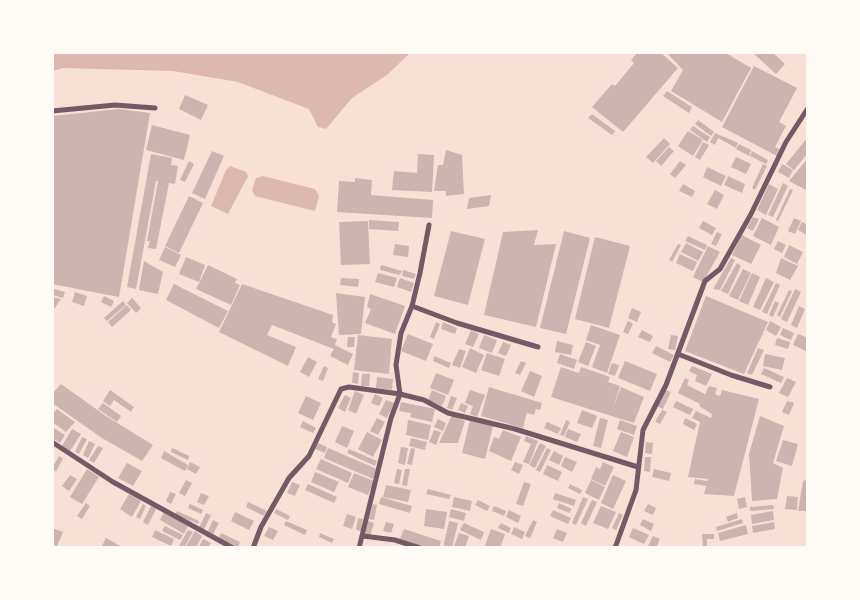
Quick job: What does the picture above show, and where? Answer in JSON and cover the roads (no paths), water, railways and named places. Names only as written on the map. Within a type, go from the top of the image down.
[{"type":"street","points":[[52,110],[115,106],[155,108]]},
{"type":"street","points":[[615,548],[636,490],[643,430],[666,385],[704,282],[720,269],[751,214],[786,142],[808,108]]},
{"type":"street","points":[[359,548],[392,418],[400,394],[396,365],[401,333],[412,306],[429,225]]},
{"type":"street","points":[[412,306],[538,348]]},
{"type":"street","points":[[678,354],[731,375],[770,387]]},
{"type":"street","points":[[253,548],[261,528],[289,478],[309,456],[341,389],[349,387],[400,394],[424,400],[448,413],[515,429],[638,467]]},
{"type":"street","points":[[52,442],[113,482],[232,548]]},
{"type":"street","points":[[363,536],[395,540],[420,548]]}]
